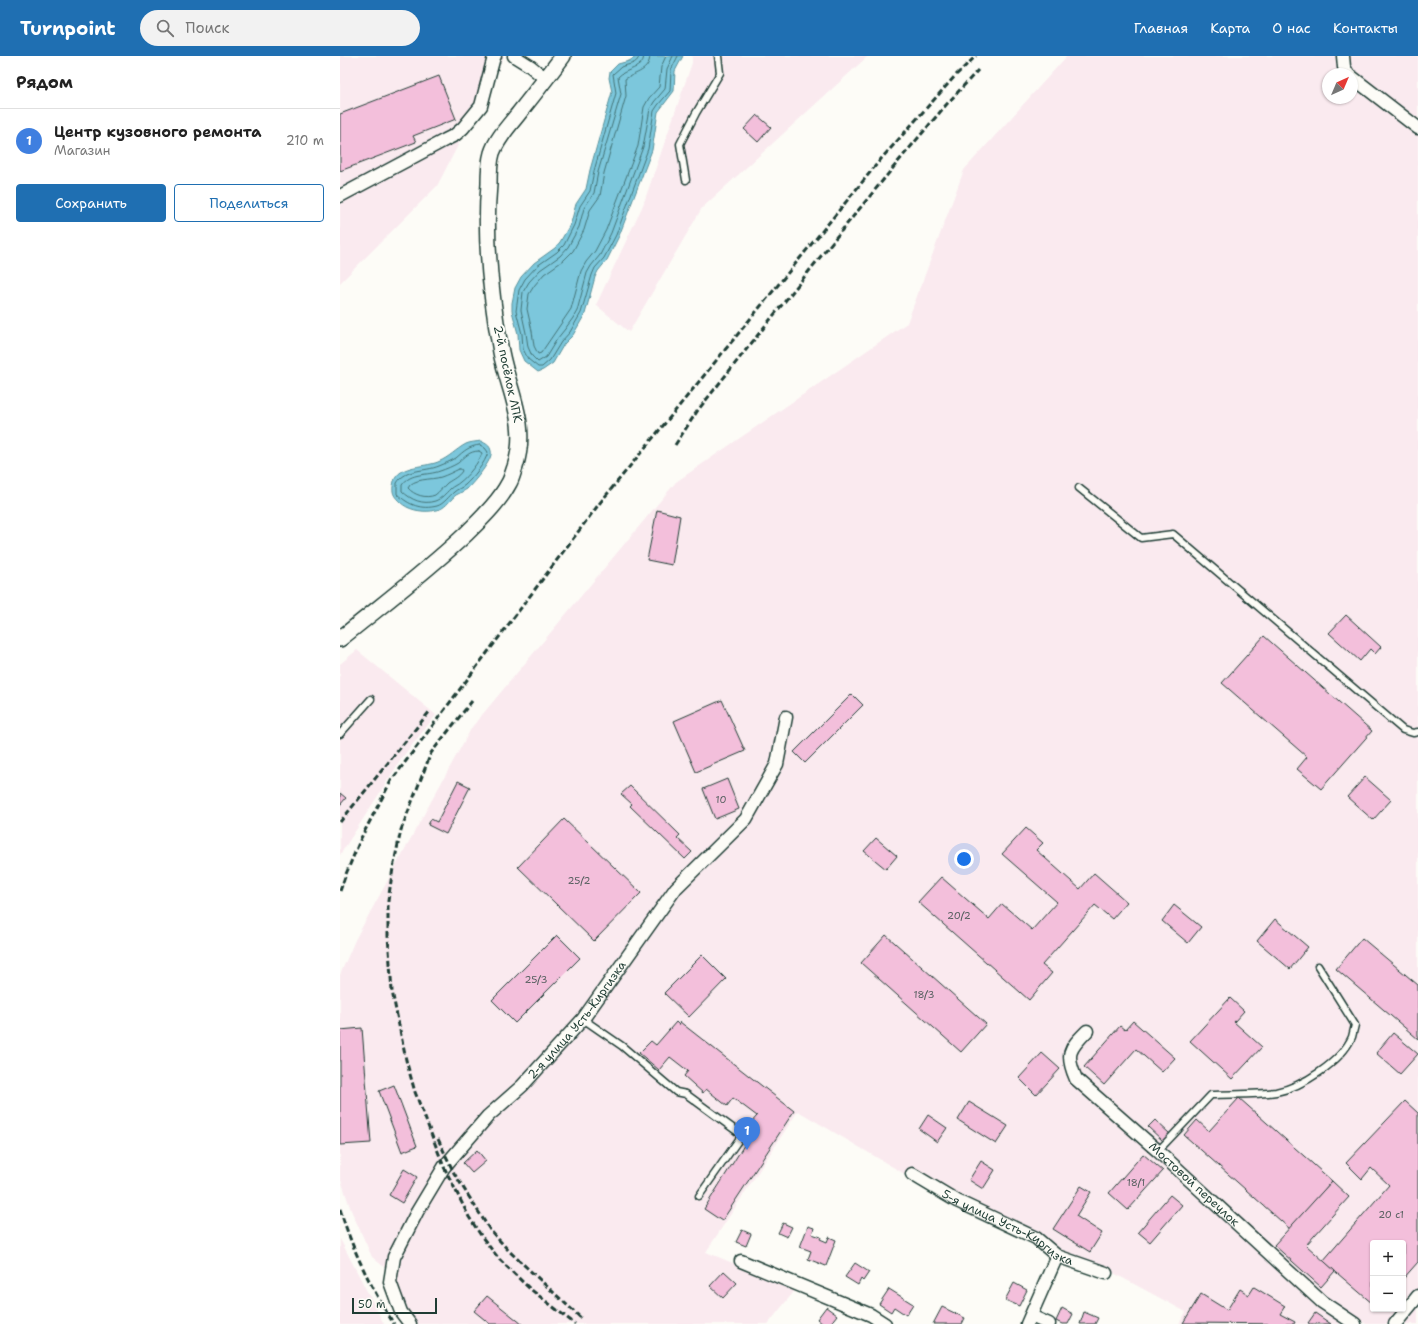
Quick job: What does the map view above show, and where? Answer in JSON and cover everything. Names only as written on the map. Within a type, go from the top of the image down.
[{"type":"street","points":[[340,196],[459,132],[481,106],[494,56]]},
{"type":"street","points":[[514,56],[530,66],[546,79]]},
{"type":"street","name":"2-й посёлок ЛПК","points":[[340,639],[444,554],[498,500],[509,482],[517,460],[520,429],[516,408],[501,354],[492,286],[487,215],[489,173],[492,154],[500,138],[563,56]]},
{"type":"street","points":[[1343,56],[1345,68]]},
{"type":"street","points":[[1358,82],[1418,128]]},
{"type":"street","name":"2-я улица Усть-Киргизка","points":[[410,1324],[401,1312],[390,1282],[394,1257],[417,1212],[444,1167],[488,1116],[522,1086],[583,1019],[676,888],[746,819],[776,764],[786,717]]},
{"type":"street","name":"Мостовой переулок","points":[[1087,1031],[1078,1040],[1070,1053],[1070,1065],[1076,1079],[1158,1151],[1322,1302],[1355,1324]]},
{"type":"street","name":"5-я улица Усть-Киргизка","points":[[912,1174],[957,1201],[1036,1238],[1057,1256],[1106,1273]]},
{"type":"street","points":[[1049,1324],[1029,1320],[1057,1256]]},
{"type":"street","points":[[741,1260],[871,1315],[885,1324]]},
{"type":"street","points":[[1395,1324],[1418,1296]]},
{"type":"lane","points":[[686,180],[680,144],[696,113],[720,73],[718,56]]},
{"type":"lane","points":[[1079,488],[1141,538],[1173,534],[1402,730],[1413,733],[1418,732]]},
{"type":"lane","points":[[340,734],[371,699]]},
{"type":"lane","points":[[1158,1151],[1211,1095],[1277,1092],[1298,1085],[1317,1075],[1331,1064],[1351,1038],[1355,1025],[1318,966]]},
{"type":"lane","points":[[583,1019],[622,1046],[676,1092],[686,1094],[742,1135],[699,1196]]},
{"type":"shaded area","points":[[340,56],[504,56],[437,186],[340,283]]},
{"type":"shaded area","points":[[692,56],[868,56],[702,208],[629,332],[596,305],[643,205],[692,63]]},
{"type":"shaded area","points":[[1067,56],[1418,56],[1418,1324],[1366,1324],[1326,1297],[1079,1073],[1071,1081],[1320,1307],[1345,1324],[1179,1324],[1186,1312],[1108,1270],[1059,1252],[908,1176],[798,1111],[706,1252],[796,1289],[768,1324],[418,1324],[405,1306],[396,1277],[372,1257],[351,1210],[340,1177],[340,975],[355,940],[472,727],[676,482],[907,323],[964,170]]},
{"type":"shaded area","points":[[357,650],[436,715],[404,755],[340,855],[340,664]]},
{"type":"shaded area","points":[[340,1239],[384,1324],[340,1324]]},
{"type":"water","points":[[638,56],[683,56],[675,71],[674,91],[658,112],[652,150],[619,236],[607,260],[595,277],[585,314],[573,335],[564,344],[553,363],[538,372],[524,361],[519,350],[518,334],[512,311],[515,288],[521,277],[534,263],[555,248],[571,223],[576,204],[586,189],[612,92],[609,78],[610,72],[618,64],[629,61]]},
{"type":"water","points":[[481,441],[489,446],[491,451],[491,455],[486,465],[467,489],[456,495],[442,508],[431,511],[415,510],[403,505],[395,497],[393,493],[393,486],[395,479],[404,470],[438,462],[466,444]]},
{"type":"building","points":[[439,76],[456,119],[413,136],[416,142],[340,171],[340,114]]},
{"type":"building","points":[[757,115],[771,127],[758,142],[744,129]]},
{"type":"building","points":[[657,510],[680,516],[672,565],[647,560]]},
{"type":"building","points":[[1346,615],[1381,647],[1375,654],[1370,649],[1360,661],[1329,633]]},
{"type":"building","points":[[1264,636],[1372,731],[1321,789],[1297,769],[1307,757],[1222,683]]},
{"type":"building","points":[[852,694],[863,705],[805,763],[794,752]]},
{"type":"building","points":[[722,700],[745,751],[696,772],[674,721]]},
{"type":"building","points":[[1365,777],[1391,800],[1373,820],[1347,797]]},
{"type":"building","points":[[727,779],[739,809],[715,819],[703,789]]},
{"type":"building","points":[[458,781],[470,787],[446,834],[428,825],[431,819],[437,822]]},
{"type":"building","points":[[630,786],[680,835],[677,838],[692,852],[685,859],[630,806],[632,804],[621,794]]},
{"type":"building","points":[[340,793],[346,798],[340,805]]},
{"type":"building","points":[[564,819],[641,893],[594,941],[518,867]]},
{"type":"building","points":[[1026,828],[1043,843],[1036,850],[1080,889],[1094,873],[1127,902],[1112,919],[1095,905],[1042,965],[1052,973],[1029,1000],[918,902],[941,877],[989,919],[1002,904],[1032,930],[1057,902],[1002,854]]},
{"type":"building","points":[[876,838],[897,856],[886,869],[864,851]]},
{"type":"building","points":[[1174,905],[1201,927],[1188,943],[1162,921]]},
{"type":"building","points":[[1275,919],[1308,947],[1290,969],[1257,941]]},
{"type":"building","points":[[557,935],[580,958],[515,1023],[492,1000]]},
{"type":"building","points":[[886,935],[986,1024],[961,1052],[861,963]]},
{"type":"building","points":[[1362,938],[1418,985],[1418,1039],[1336,969]]},
{"type":"building","points":[[702,955],[726,979],[689,1017],[664,993]]},
{"type":"building","points":[[1230,998],[1244,1011],[1234,1022],[1262,1047],[1232,1079],[1190,1041]]},
{"type":"building","points":[[1133,1021],[1175,1058],[1162,1072],[1136,1049],[1104,1085],[1084,1067],[1120,1026],[1125,1030]]},
{"type":"building","points":[[676,1022],[679,1025],[680,1022],[794,1111],[722,1221],[704,1209],[753,1131],[748,1126],[757,1116],[733,1098],[727,1106],[706,1089],[703,1093],[684,1076],[688,1071],[670,1057],[659,1070],[639,1053],[651,1041],[656,1045]]},
{"type":"building","points":[[362,1028],[371,1143],[340,1145],[340,1030]]},
{"type":"building","points":[[1393,1033],[1418,1054],[1400,1074],[1376,1053]]},
{"type":"building","points":[[1042,1053],[1060,1069],[1036,1095],[1019,1078]]},
{"type":"building","points":[[394,1085],[417,1146],[402,1152],[379,1091]]},
{"type":"building","points":[[1239,1098],[1332,1181],[1290,1229],[1184,1135],[1197,1120],[1209,1131]]},
{"type":"building","points":[[1405,1101],[1418,1113],[1418,1262],[1406,1276],[1406,1240],[1370,1240],[1370,1301],[1323,1261],[1389,1185],[1371,1168],[1362,1179],[1346,1163]]},
{"type":"building","points":[[969,1102],[1008,1126],[996,1144],[958,1120]]},
{"type":"building","points":[[928,1115],[947,1128],[937,1142],[919,1129]]},
{"type":"building","points":[[1155,1120],[1170,1134],[1163,1141],[1148,1127]]},
{"type":"building","points":[[477,1150],[486,1161],[472,1173],[463,1163]]},
{"type":"building","points":[[1143,1154],[1163,1171],[1128,1210],[1109,1193]]},
{"type":"building","points":[[981,1161],[995,1170],[983,1189],[969,1180]]},
{"type":"building","points":[[404,1169],[417,1177],[402,1203],[389,1195]]},
{"type":"building","points":[[1332,1181],[1349,1197],[1306,1245],[1335,1271],[1321,1287],[1274,1245]]},
{"type":"building","points":[[1081,1186],[1091,1192],[1076,1216],[1102,1233],[1090,1252],[1053,1229]]},
{"type":"building","points":[[1170,1195],[1182,1205],[1150,1242],[1138,1232]]},
{"type":"building","points":[[783,1223],[792,1227],[787,1237],[778,1233]]},
{"type":"building","points":[[808,1226],[814,1228],[812,1234],[821,1237],[820,1239],[827,1242],[829,1237],[836,1240],[826,1266],[808,1259],[811,1251],[800,1247]]},
{"type":"building","points":[[742,1230],[751,1234],[746,1246],[736,1242]]},
{"type":"building","points":[[855,1263],[869,1272],[863,1281],[861,1279],[858,1285],[845,1277]]},
{"type":"building","points":[[724,1271],[737,1283],[723,1298],[710,1286]]},
{"type":"building","points":[[1014,1283],[1027,1290],[1019,1306],[1005,1300]]},
{"type":"building","points":[[1254,1287],[1285,1306],[1280,1314],[1295,1322],[1294,1324],[1183,1323],[1201,1294],[1227,1310],[1240,1289],[1249,1295]]},
{"type":"building","points":[[889,1289],[913,1304],[906,1315],[894,1307],[891,1312],[879,1304]]},
{"type":"building","points":[[487,1296],[522,1324],[490,1324],[474,1311]]},
{"type":"building","points":[[826,1307],[837,1315],[830,1324],[823,1324],[817,1319]]},
{"type":"building","points":[[942,1307],[965,1318],[962,1324],[933,1324]]},
{"type":"building","points":[[1062,1308],[1073,1314],[1068,1324],[1062,1324],[1056,1321]]},
{"type":"building","points":[[1084,1312],[1098,1318],[1095,1324],[1080,1324]]},
{"type":"building","points":[[1315,1313],[1331,1324],[1308,1323]]},
{"type":"railway","points":[[340,891],[361,838],[391,781],[599,504],[881,159],[956,75],[976,56]]},
{"type":"railway","points":[[675,445],[698,410],[833,241],[946,105],[978,70]]},
{"type":"railway","points":[[472,701],[431,753],[401,830],[388,901],[388,936],[392,991],[406,1060],[415,1092],[444,1167],[469,1217],[499,1259],[529,1288],[575,1324]]},
{"type":"railway","points":[[340,822],[430,711]]},
{"type":"railway","points":[[438,1139],[454,1173],[490,1230],[509,1251],[582,1319]]},
{"type":"railway","points":[[340,1209],[350,1239],[363,1268],[394,1324]]},
{"type":"place","name":"Центр кузовного ремонта","points":[[747,1150]]}]
